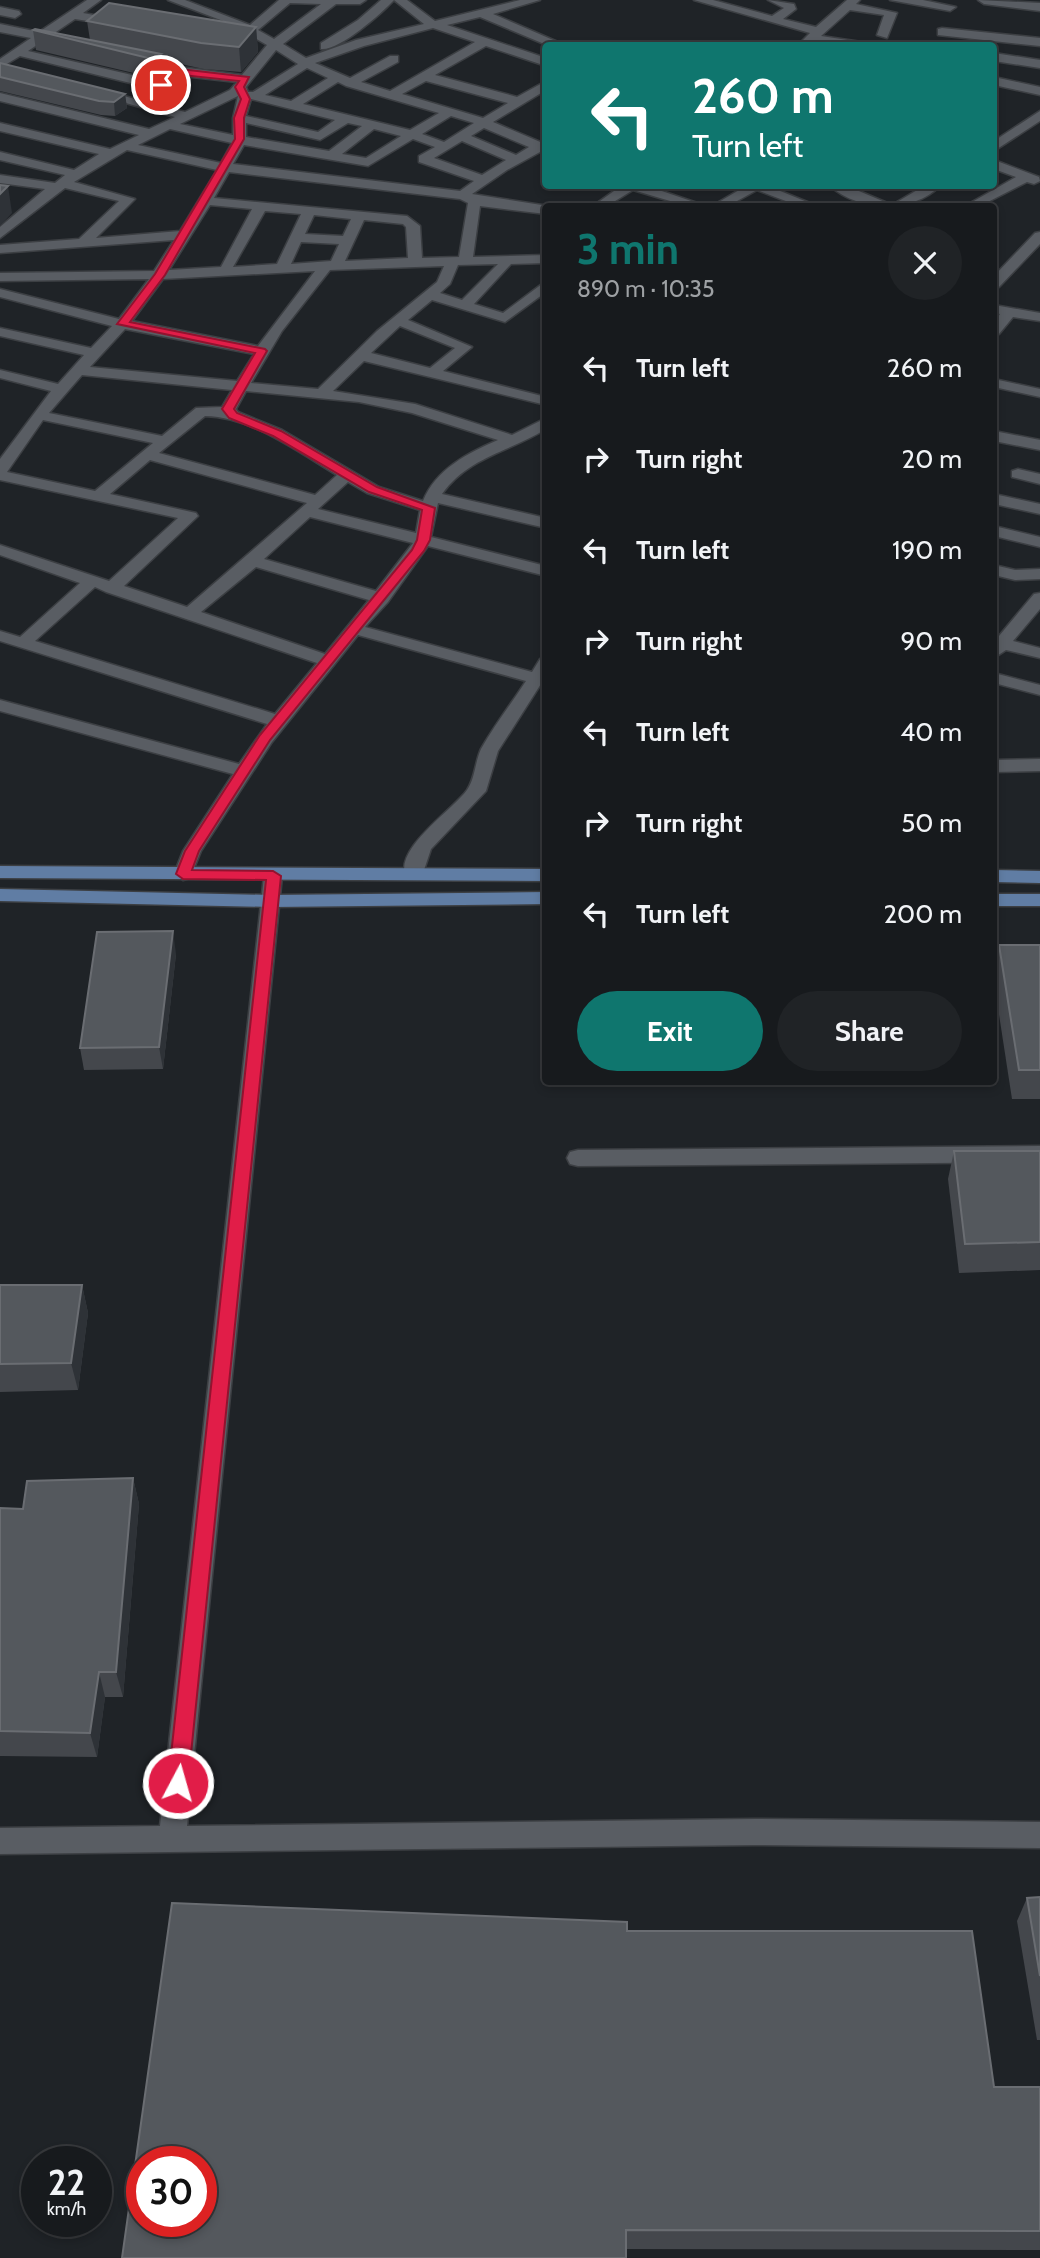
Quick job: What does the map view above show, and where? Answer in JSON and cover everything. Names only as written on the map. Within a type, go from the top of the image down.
[{"type":"main road","points":[[0,872],[273,876],[542,875]]},
{"type":"main road","points":[[997,876],[1040,877]]},
{"type":"main road","points":[[0,895],[271,901],[542,898]]},
{"type":"main road","points":[[997,900],[1040,900]]},
{"type":"street","points":[[2,66],[17,52],[40,40],[95,0]]},
{"type":"street","points":[[174,0],[252,29],[273,47],[351,83],[485,123],[542,148]]},
{"type":"street","points":[[252,29],[286,0]]},
{"type":"street","points":[[295,0],[360,0]]},
{"type":"street","points":[[308,63],[306,58],[354,29],[388,0]]},
{"type":"street","points":[[399,0],[432,24],[542,61]]},
{"type":"street","points":[[0,234],[60,185],[111,153],[148,133],[246,89],[308,63],[432,24],[534,0]]},
{"type":"street","points":[[700,0],[773,20],[810,38],[882,40],[891,13],[850,3],[810,38]]},
{"type":"street","points":[[773,20],[790,9],[790,6],[774,0]]},
{"type":"street","points":[[896,0],[952,3],[940,42]]},
{"type":"street","points":[[984,0],[1040,8]]},
{"type":"street","points":[[113,587],[190,516],[0,473],[39,415],[61,388],[123,324],[160,275],[206,201],[222,167],[240,139],[239,118],[246,89],[273,47],[332,1]]},
{"type":"street","points":[[0,11],[15,14]]},
{"type":"street","points":[[481,13],[551,42]]},
{"type":"street","points":[[75,15],[124,24],[106,38]]},
{"type":"street","points":[[0,28],[40,40]]},
{"type":"street","points":[[942,32],[1040,42]]},
{"type":"street","points":[[392,95],[485,42]]},
{"type":"street","points":[[248,44],[273,47]]},
{"type":"street","points":[[17,52],[155,85],[180,72]]},
{"type":"street","points":[[997,57],[1040,64]]},
{"type":"street","points":[[351,83],[394,59]]},
{"type":"street","points":[[127,61],[246,89],[444,146]]},
{"type":"street","points":[[423,76],[519,102]]},
{"type":"street","points":[[294,105],[337,77]]},
{"type":"street","points":[[997,82],[1040,91]]},
{"type":"street","points":[[484,180],[424,159],[542,88]]},
{"type":"street","points":[[330,114],[372,89]]},
{"type":"street","points":[[89,91],[186,116]]},
{"type":"street","points":[[0,97],[148,133]]},
{"type":"street","points":[[167,125],[331,156],[374,161],[449,112]]},
{"type":"street","points":[[997,145],[1040,115]]},
{"type":"street","points":[[239,118],[350,141]]},
{"type":"street","points":[[323,135],[346,118]]},
{"type":"street","points":[[331,156],[372,125]]},
{"type":"street","points":[[0,127],[111,153]]},
{"type":"street","points":[[1023,128],[1040,134]]},
{"type":"street","points":[[461,136],[515,159]]},
{"type":"street","points":[[124,146],[222,167],[542,209]]},
{"type":"street","points":[[321,395],[359,355],[443,284],[459,262],[470,218],[469,198],[484,180],[515,159],[542,148]]},
{"type":"street","points":[[0,156],[76,174]]},
{"type":"street","points":[[997,165],[1034,180]]},
{"type":"street","points":[[0,179],[60,185],[128,199],[83,243],[0,249]]},
{"type":"street","points":[[978,203],[1034,180]]},
{"type":"street","points":[[604,203],[624,189]]},
{"type":"street","points":[[645,189],[689,203]]},
{"type":"street","points":[[725,203],[750,189]]},
{"type":"street","points":[[764,189],[802,203]]},
{"type":"street","points":[[844,189],[879,203]]},
{"type":"street","points":[[902,203],[922,189]]},
{"type":"street","points":[[206,201],[411,222],[415,262]]},
{"type":"street","points":[[9,206],[29,209]]},
{"type":"street","points":[[227,266],[261,206]]},
{"type":"street","points":[[282,269],[309,211]]},
{"type":"street","points":[[230,412],[228,409],[261,351],[331,266],[359,215]]},
{"type":"street","points":[[0,277],[95,259],[185,235]]},
{"type":"street","points":[[997,281],[1040,236]]},
{"type":"street","points":[[296,238],[347,240]]},
{"type":"street","points":[[83,243],[95,259],[160,275],[415,262],[499,263],[542,259]]},
{"type":"street","points":[[499,263],[542,276]]},
{"type":"street","points":[[465,305],[499,263]]},
{"type":"street","points":[[431,295],[509,317],[542,288]]},
{"type":"street","points":[[0,293],[123,324],[261,351]]},
{"type":"street","points":[[1001,310],[1040,317]]},
{"type":"street","points":[[399,321],[465,347],[431,374]]},
{"type":"street","points":[[0,332],[95,353]]},
{"type":"street","points":[[359,355],[542,400]]},
{"type":"street","points":[[78,370],[242,385],[415,410],[514,440]]},
{"type":"street","points":[[0,374],[61,388]]},
{"type":"street","points":[[997,384],[1040,393]]},
{"type":"street","points":[[99,495],[201,411],[230,412],[277,433],[373,490],[542,522]]},
{"type":"street","points":[[39,415],[165,441]]},
{"type":"street","points":[[183,874],[192,851],[278,721],[326,660],[382,598],[424,540],[430,503],[466,460],[479,451],[514,440],[542,425]]},
{"type":"street","points":[[0,436],[20,441]]},
{"type":"street","points":[[997,437],[1040,445]]},
{"type":"street","points":[[148,455],[424,540],[542,570]]},
{"type":"street","points":[[190,613],[253,561],[346,474]]},
{"type":"street","points":[[1018,474],[1040,478]]},
{"type":"street","points":[[997,500],[1040,509]]},
{"type":"street","points":[[997,532],[1040,542]]},
{"type":"street","points":[[0,550],[326,660]]},
{"type":"street","points":[[253,561],[382,598]]},
{"type":"street","points":[[997,571],[1015,575],[1040,574]]},
{"type":"street","points":[[23,643],[92,581]]},
{"type":"street","points":[[998,648],[1040,598]]},
{"type":"street","points":[[355,629],[534,678]]},
{"type":"street","points":[[0,636],[278,721]]},
{"type":"street","points":[[998,648],[1040,653]]},
{"type":"street","points":[[414,875],[416,858],[424,845],[477,791],[489,751],[542,668]]},
{"type":"street","points":[[997,679],[1040,690]]},
{"type":"street","points":[[0,705],[105,734],[170,747],[243,771]]},
{"type":"street","points":[[997,766],[1040,765]]},
{"type":"street","points":[[172,1839],[273,876]]},
{"type":"street","points":[[578,1158],[1040,1154]]},
{"type":"street","points":[[0,1841],[754,1832],[1040,1835]]},
{"type":"building","points":[[109,3],[256,27],[239,47],[201,43],[87,21]]},
{"type":"building","points":[[33,30],[161,54],[152,59]]},
{"type":"building","points":[[0,63],[125,94],[114,102],[99,101],[0,77]]},
{"type":"building","points":[[0,185],[8,186],[0,194]]},
{"type":"building","points":[[173,931],[159,1047],[80,1048],[97,932]]},
{"type":"building","points":[[999,945],[1040,945],[1040,1070],[1019,1070]]},
{"type":"building","points":[[954,1151],[1040,1151],[1040,1242],[965,1244]]},
{"type":"building","points":[[0,1285],[82,1285],[71,1363],[0,1364]]},
{"type":"building","points":[[133,1478],[116,1672],[99,1672],[90,1733],[0,1731],[0,1508],[23,1509],[27,1481]]},
{"type":"building","points":[[1040,1897],[1040,1976],[1027,1898]]},
{"type":"building","points":[[172,1903],[627,1922],[627,1931],[972,1931],[994,2087],[1040,2087],[1040,2231],[626,2230],[626,2258],[122,2258],[126,2230],[126,2237],[217,2237],[217,2146],[138,2146]]},
{"type":"route","points":[[161,85],[180,72],[245,79],[240,87],[245,99],[239,118],[240,139],[222,167],[206,201],[160,275],[123,324],[261,351],[228,409],[233,415],[277,433],[373,490],[429,508],[424,540],[418,551],[374,608],[326,660],[265,738],[192,851],[183,874],[273,876],[178,1783]]}]
